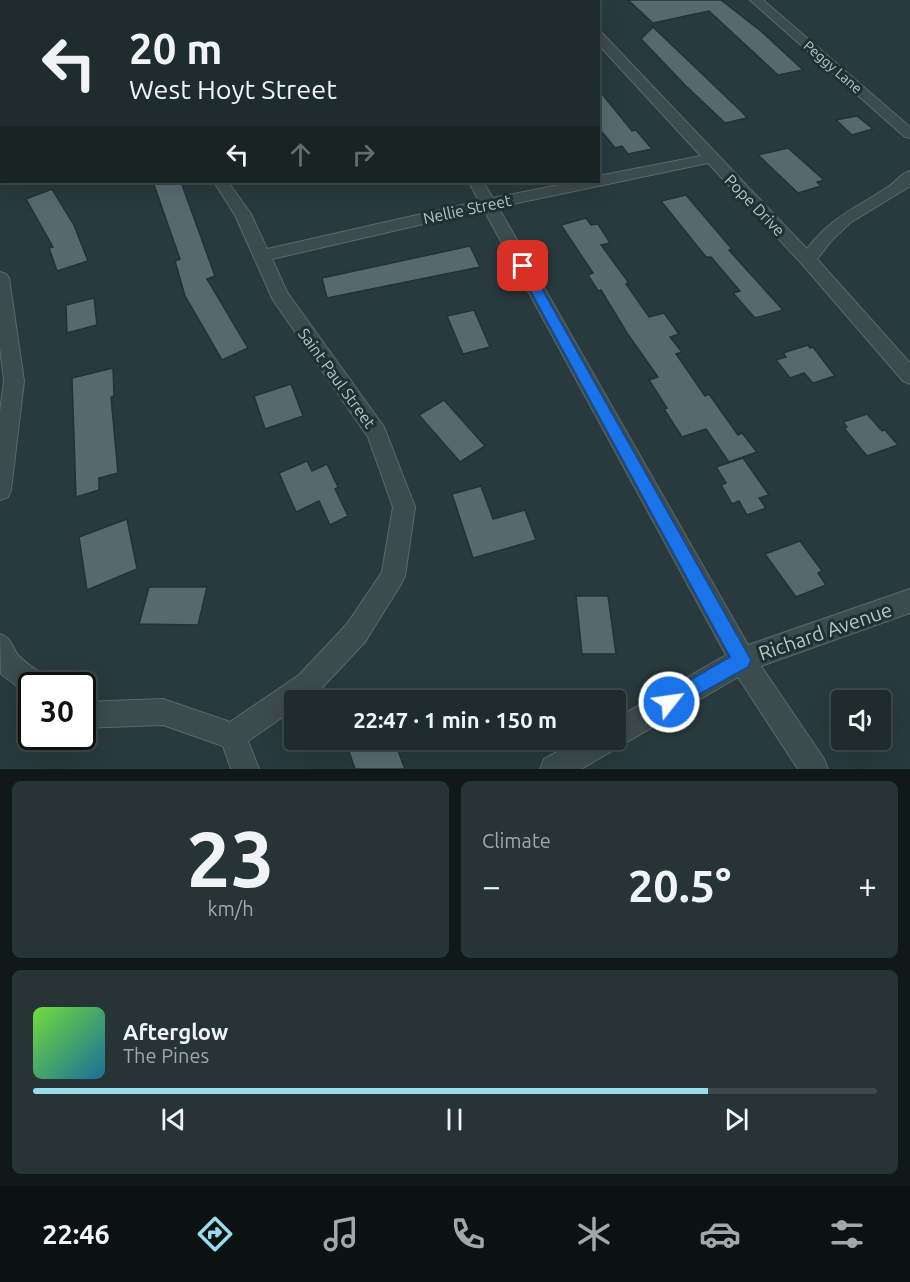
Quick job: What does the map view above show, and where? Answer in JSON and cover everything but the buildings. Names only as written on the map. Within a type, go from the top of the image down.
[{"type":"street","name":"Peggy Lane","points":[[756,0],[910,134]]},
{"type":"street","name":"Pope Drive","points":[[600,38],[808,260],[910,376]]},
{"type":"street","name":"Nellie Street","points":[[600,181],[711,158]]},
{"type":"street","points":[[808,260],[822,240],[851,214],[904,185],[910,176]]},
{"type":"street","name":"Saint Paul Street","points":[[222,183],[243,214],[279,296],[377,432],[404,507],[393,576],[356,633],[308,684],[233,736]]},
{"type":"street","points":[[477,183],[742,660],[814,769]]},
{"type":"street","name":"Nellie Street","points":[[260,256],[590,183]]},
{"type":"street","points":[[0,278],[14,381],[0,489]]},
{"type":"street","name":"Richard Avenue","points":[[626,728],[742,660],[910,601]]},
{"type":"street","points":[[0,646],[10,664],[20,672]]},
{"type":"street","points":[[96,714],[164,711],[233,736],[245,769]]},
{"type":"street","points":[[554,769],[587,750]]},
{"type":"route","points":[[523,266],[742,660],[669,702]]}]
